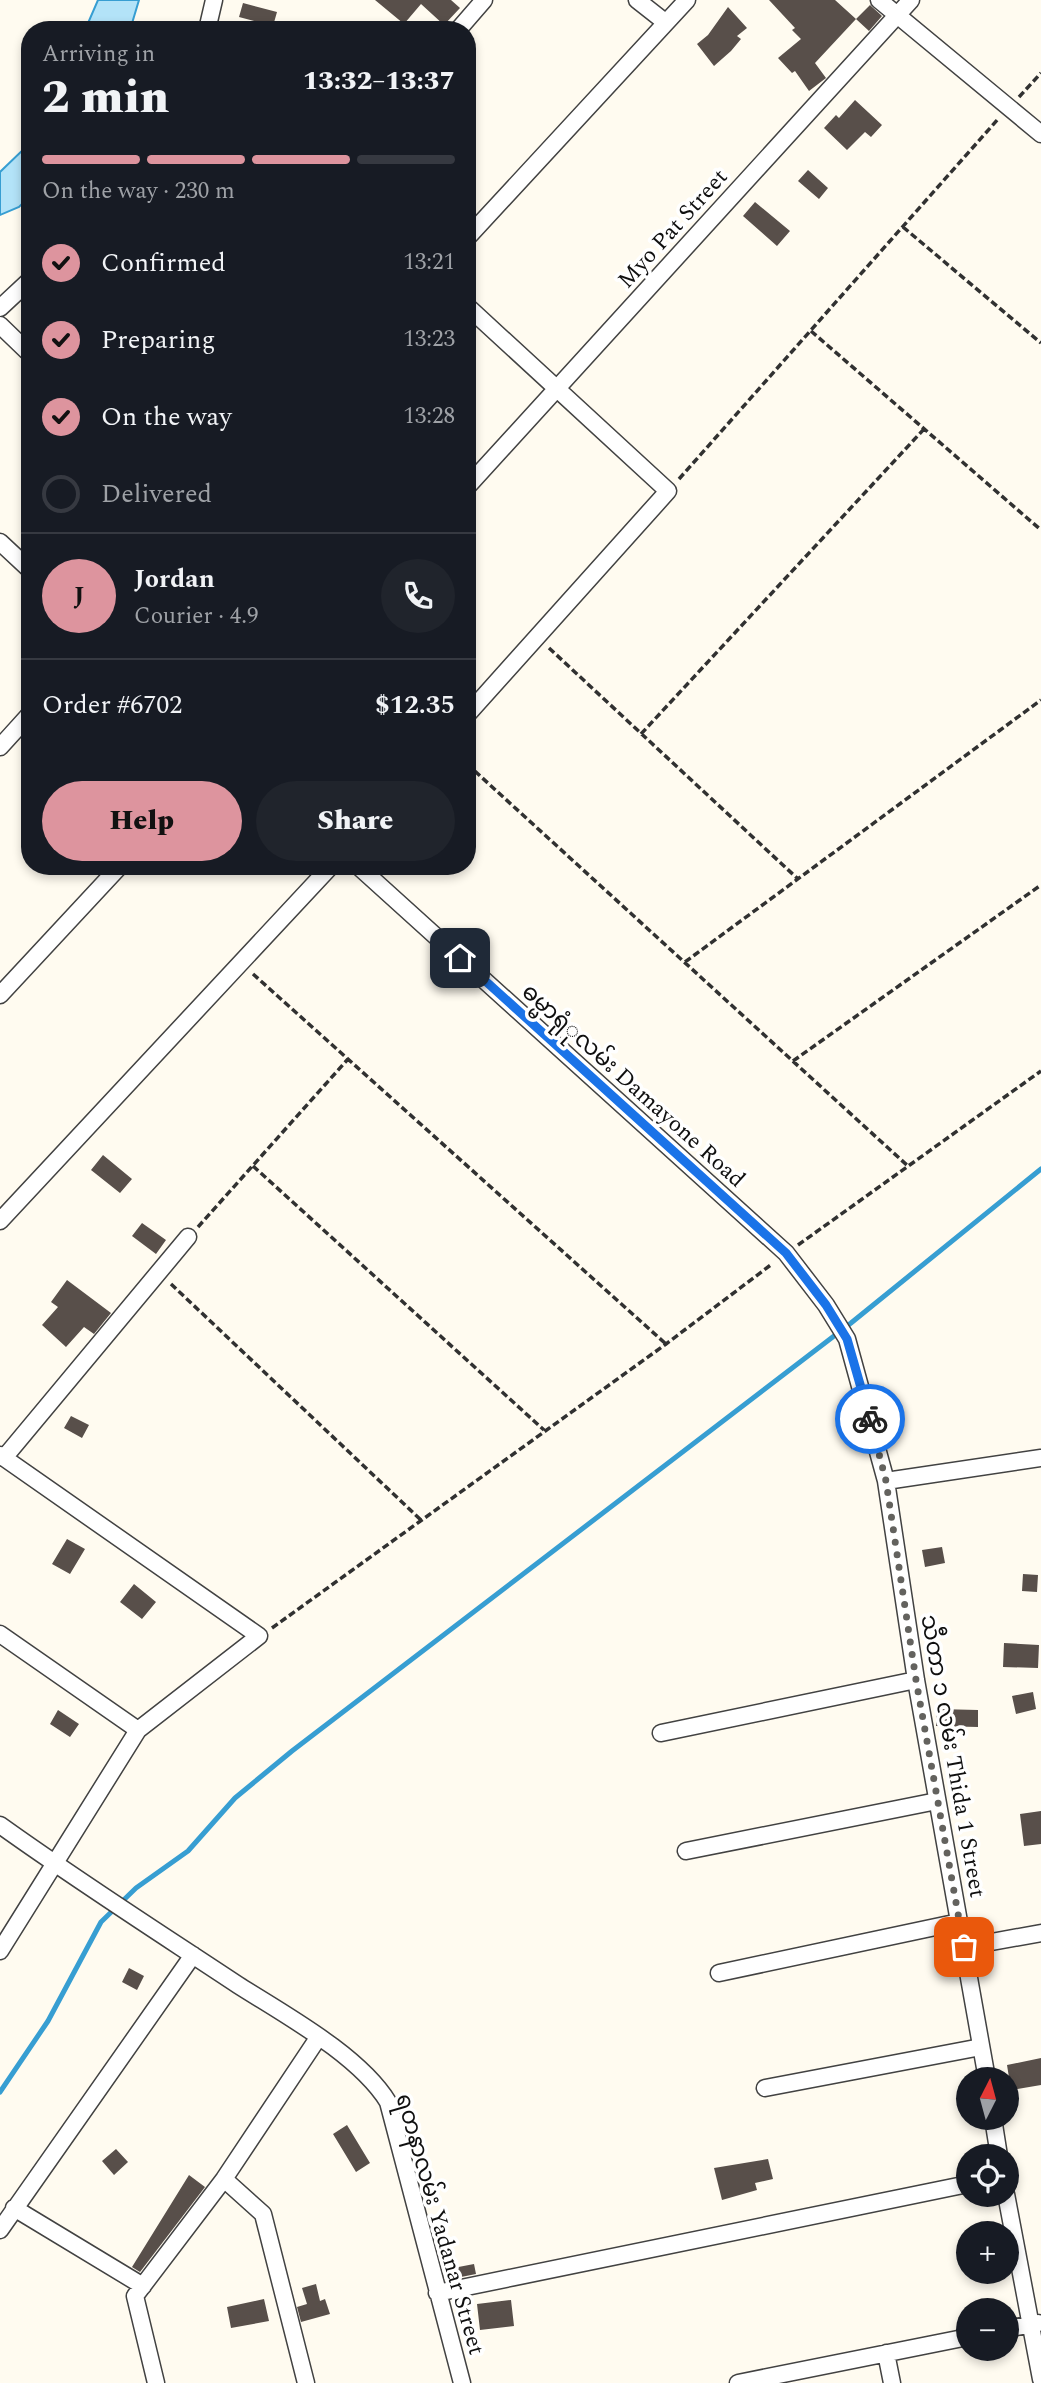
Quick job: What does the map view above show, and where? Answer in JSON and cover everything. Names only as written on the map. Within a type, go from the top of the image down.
[{"type":"street","points":[[209,21],[214,0]]},
{"type":"street","points":[[465,21],[484,0]]},
{"type":"street","points":[[637,0],[665,22]]},
{"type":"street","points":[[476,228],[687,0]]},
{"type":"street","points":[[879,0],[1041,134]]},
{"type":"street","name":"Myo Pat Street","points":[[476,477],[911,0]]},
{"type":"street","points":[[0,308],[21,288]]},
{"type":"street","points":[[476,314],[668,491],[476,705]]},
{"type":"street","points":[[0,325],[21,345]]},
{"type":"street","points":[[0,542],[21,562]]},
{"type":"street","points":[[1,744],[21,723]]},
{"type":"street","points":[[0,995],[112,875]]},
{"type":"street","points":[[2,1213],[323,875]]},
{"type":"street","name":"ဓမ္မာရုံုလမ်း Damayone Road","points":[[368,875],[786,1253],[847,1339]]},
{"type":"street","points":[[0,1951],[138,1730],[259,1636],[2,1457],[188,1237]]},
{"type":"street","name":"သီတာ ၁ လမ်း Thida 1 Street","points":[[847,1339],[886,1481],[916,1680],[985,2067]]},
{"type":"street","points":[[886,1481],[1041,1458]]},
{"type":"street","points":[[0,1634],[138,1730]]},
{"type":"street","points":[[661,1733],[916,1680]]},
{"type":"street","points":[[686,1851],[937,1801]]},
{"type":"street","points":[[0,1825],[55,1864]]},
{"type":"street","name":"ရတနာလမ်း Yadanar Street","points":[[55,1864],[318,2038],[376,2083],[388,2102],[462,2383]]},
{"type":"street","points":[[719,1973],[959,1922]]},
{"type":"street","points":[[964,1947],[1041,1933]]},
{"type":"street","points":[[0,2230],[193,1955]]},
{"type":"street","points":[[156,2383],[135,2297],[224,2179],[318,2038]]},
{"type":"street","points":[[765,2088],[981,2047]]},
{"type":"street","points":[[224,2179],[263,2214],[306,2383]]},
{"type":"street","points":[[437,2293],[956,2186]]},
{"type":"street","points":[[1009,2207],[1036,2323],[1041,2379]]},
{"type":"street","points":[[14,2208],[143,2286]]},
{"type":"street","points":[[738,2383],[956,2339]]},
{"type":"street","points":[[886,2353],[892,2383]]},
{"type":"path","points":[[668,491],[1041,73]]},
{"type":"path","points":[[903,227],[1041,343]]},
{"type":"path","points":[[811,331],[1041,530]]},
{"type":"path","points":[[641,734],[924,429]]},
{"type":"path","points":[[537,638],[798,879]]},
{"type":"path","points":[[684,962],[1041,700]]},
{"type":"path","points":[[476,772],[909,1167]]},
{"type":"path","points":[[793,1062],[1041,885]]},
{"type":"path","points":[[241,963],[666,1344]]},
{"type":"path","points":[[188,1237],[348,1059]]},
{"type":"path","points":[[259,1636],[1041,1071]]},
{"type":"path","points":[[253,1166],[544,1431]]},
{"type":"path","points":[[159,1273],[421,1520]]},
{"type":"water","points":[[98,0],[139,0],[133,21],[89,21]]},
{"type":"water","points":[[21,152],[21,205],[0,215],[0,172]]},
{"type":"building","points":[[375,0],[451,0],[460,8],[448,21],[440,21],[421,4],[407,21],[400,21]]},
{"type":"building","points":[[769,0],[835,0],[856,19],[815,63],[826,78],[809,91],[795,71],[792,73],[778,58],[801,39],[792,30],[795,28]]},
{"type":"building","points":[[243,3],[277,12],[274,21],[254,21],[239,17]]},
{"type":"building","points":[[870,5],[882,16],[869,31],[856,19]]},
{"type":"building","points":[[728,7],[747,28],[737,36],[741,39],[731,51],[714,66],[697,44],[708,35]]},
{"type":"building","points":[[855,100],[882,125],[871,137],[865,132],[847,150],[824,128],[836,115],[839,118]]},
{"type":"building","points":[[808,170],[828,188],[819,199],[798,181]]},
{"type":"building","points":[[755,202],[790,231],[777,246],[743,216]]},
{"type":"building","points":[[103,1155],[132,1179],[120,1193],[91,1170]]},
{"type":"building","points":[[142,1223],[166,1240],[156,1254],[132,1236]]},
{"type":"building","points":[[67,1280],[111,1313],[94,1334],[84,1327],[66,1347],[42,1325],[58,1307],[51,1302]]},
{"type":"building","points":[[71,1416],[89,1425],[82,1438],[64,1428]]},
{"type":"building","points":[[67,1539],[85,1549],[70,1574],[52,1564]]},
{"type":"building","points":[[942,1547],[945,1563],[925,1567],[922,1550]]},
{"type":"building","points":[[1023,1574],[1038,1575],[1037,1592],[1022,1591]]},
{"type":"building","points":[[134,1584],[156,1602],[142,1619],[120,1602]]},
{"type":"building","points":[[1004,1643],[1039,1645],[1038,1668],[1003,1667]]},
{"type":"building","points":[[1033,1692],[1036,1709],[1016,1714],[1012,1696]]},
{"type":"building","points":[[937,1709],[978,1710],[978,1727],[936,1726]]},
{"type":"building","points":[[58,1710],[79,1724],[70,1737],[50,1724]]},
{"type":"building","points":[[1041,1811],[1041,1844],[1024,1846],[1020,1814]]},
{"type":"building","points":[[129,1968],[144,1976],[137,1990],[122,1982]]},
{"type":"building","points":[[1041,2058],[1041,2085],[1019,2089],[1019,2067],[1007,2065]]},
{"type":"building","points":[[347,2125],[370,2163],[356,2172],[333,2134]]},
{"type":"building","points":[[116,2149],[128,2162],[114,2175],[102,2161]]},
{"type":"building","points":[[768,2159],[773,2179],[755,2183],[757,2190],[722,2200],[714,2168]]},
{"type":"building","points":[[189,2175],[205,2187],[140,2272],[132,2267]]},
{"type":"building","points":[[474,2264],[476,2274],[446,2280],[443,2270]]},
{"type":"building","points":[[316,2284],[320,2301],[325,2299],[330,2314],[301,2322],[297,2307],[307,2304],[302,2288]]},
{"type":"building","points":[[264,2299],[269,2321],[231,2328],[227,2307]]},
{"type":"building","points":[[511,2300],[514,2326],[480,2330],[477,2304]]},
{"type":"waterway","points":[[0,2092],[48,2021],[101,1922],[136,1888],[188,1851],[235,1798],[292,1751],[851,1323],[1041,1169]]},
{"type":"way so far","points":[[870,1419],[886,1481],[916,1680],[964,1947]]},
{"type":"route","points":[[460,958],[786,1253],[826,1305],[847,1339],[870,1419]]}]
